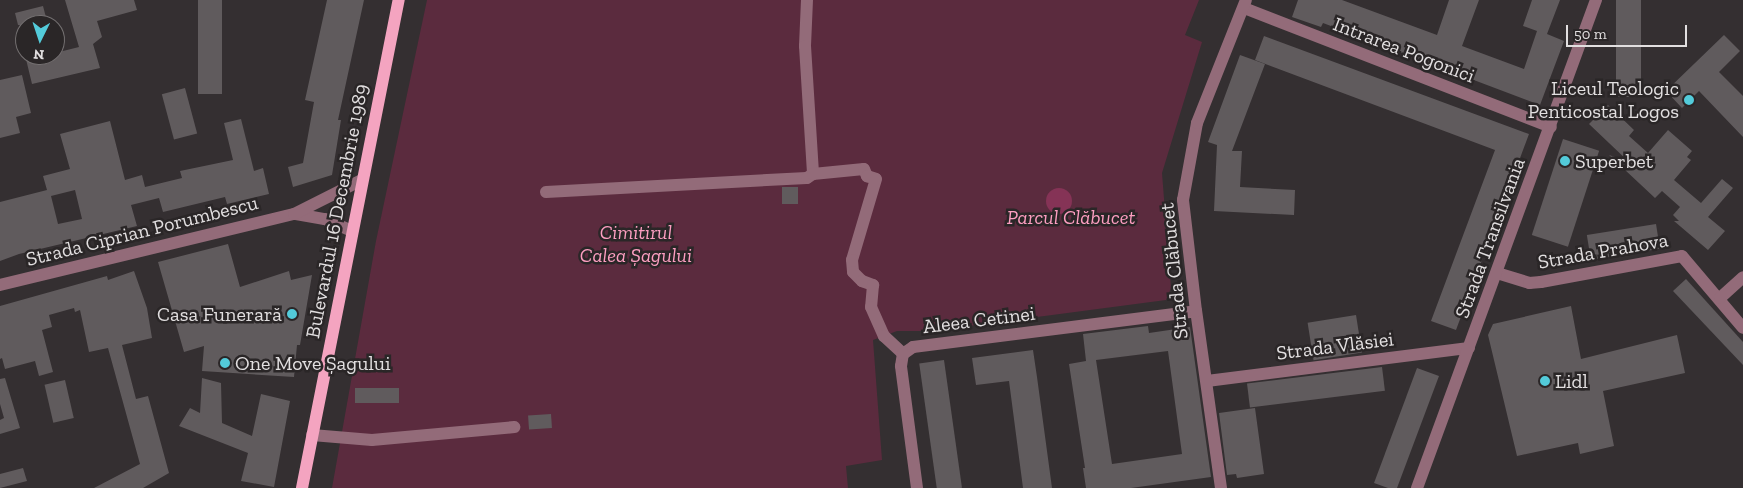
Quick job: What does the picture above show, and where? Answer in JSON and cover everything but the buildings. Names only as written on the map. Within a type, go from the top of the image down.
[{"type":"main road","name":"Bulevardul 16 Decembrie 1989","points":[[302,488],[398,0]]},
{"type":"street","points":[[807,0],[805,46],[813,174]]},
{"type":"street","name":"Strada Transilvania","points":[[1417,488],[1596,0]]},
{"type":"street","name":"Intrarea Pogonici","points":[[1245,4],[1551,127]]},
{"type":"street","name":"Strada Clăbucet","points":[[1221,488],[1196,311],[1183,200],[1191,146],[1205,100],[1245,4]]},
{"type":"street","points":[[546,192],[742,183],[808,178],[813,174],[864,169],[867,176],[876,179],[852,260],[853,272],[862,280],[873,285],[871,307],[884,336],[903,354]]},
{"type":"street","name":"Strada Ciprian Porumbescu","points":[[0,285],[294,214],[362,180]]},
{"type":"street","name":"Strada Ciprian Porumbescu","points":[[294,214],[319,217],[352,231]]},
{"type":"street","name":"Strada Prahova","points":[[1497,273],[1524,282],[1541,282],[1682,256],[1720,298],[1743,328]]},
{"type":"street","points":[[1720,298],[1743,277]]},
{"type":"street","name":"Aleea Cetinei","points":[[917,488],[901,366],[903,354],[913,347],[1196,311]]},
{"type":"street","name":"Strada Vlăsiei","points":[[1207,381],[1469,348]]},
{"type":"street","points":[[312,434],[372,440],[514,427]]},
{"type":"green space","name":"Cimitirul Calea Șagului","points":[[427,0],[1199,0],[1185,35],[1202,42],[1162,173],[1171,288],[1166,300],[930,331],[897,331],[873,340],[882,460],[846,466],[848,488],[332,488],[376,241]]},
{"type":"shaded area","points":[[1059,188],[1068,192],[1072,201],[1068,210],[1059,214],[1050,210],[1046,201],[1050,192]]},
{"type":"place","name":"Liceul Teologic Penticostal Logos","points":[[1689,100]]},
{"type":"place","name":"Superbet","points":[[1565,161]]},
{"type":"place","name":"Casa Funerară","points":[[292,314]]},
{"type":"place","name":"One Move Șagului","points":[[225,363]]},
{"type":"place","name":"Lidl","points":[[1545,381]]},
{"type":"park label","name":"Parcul Clăbucet","points":[[1071,217]]}]
